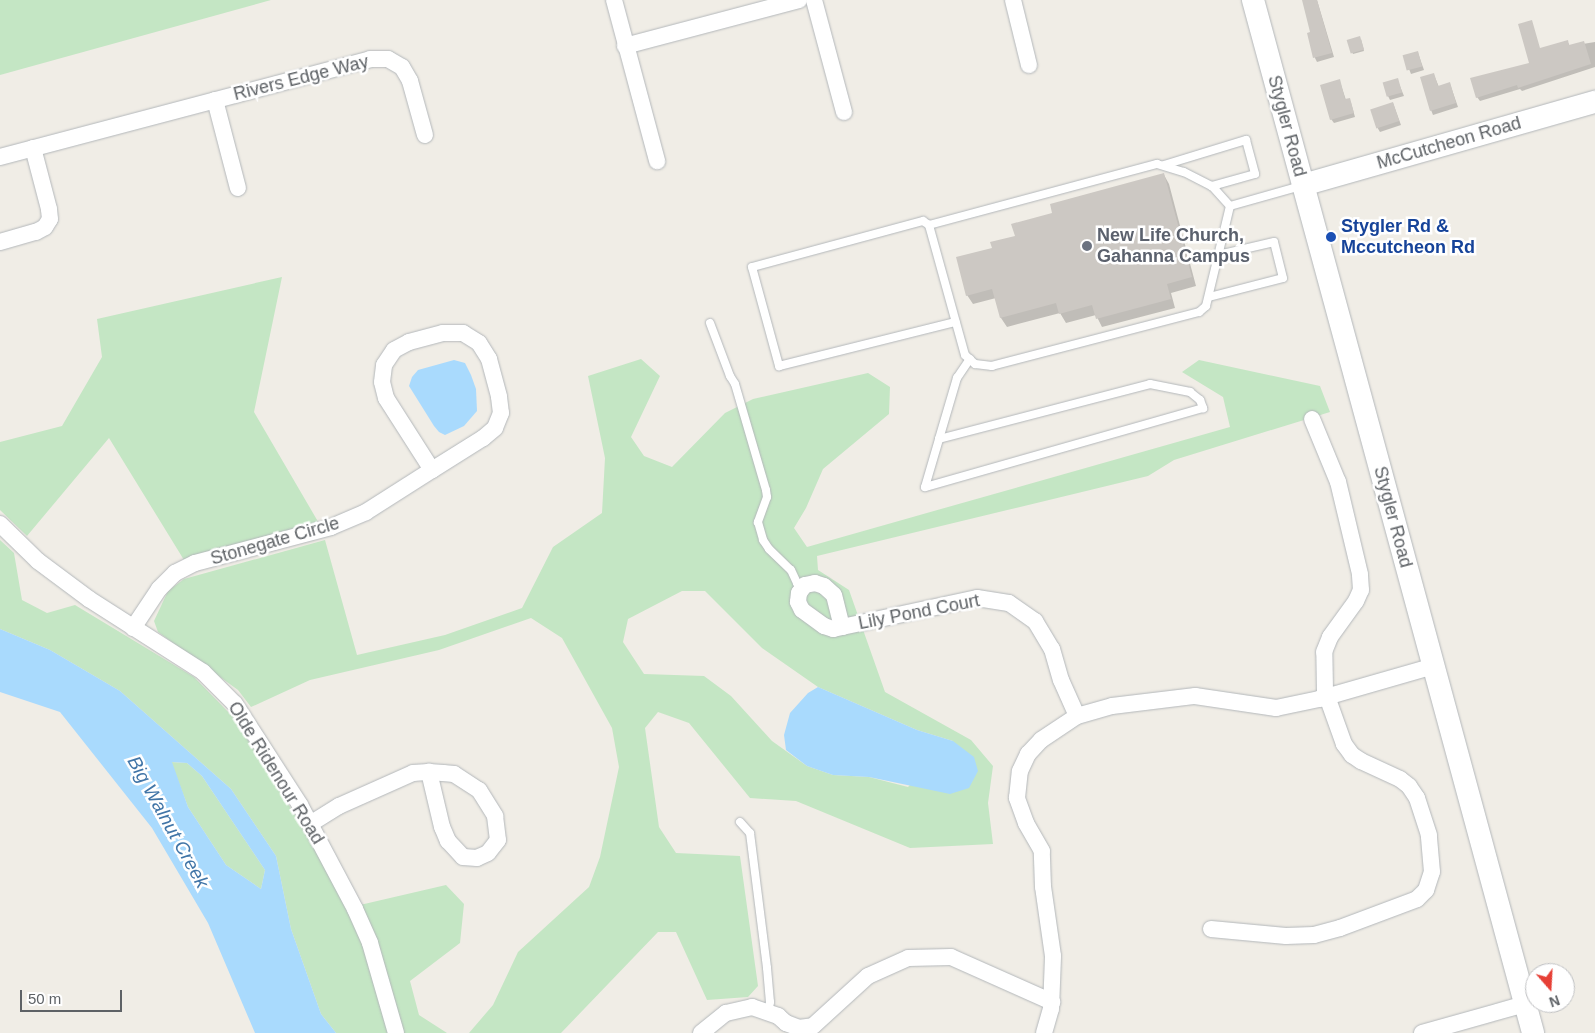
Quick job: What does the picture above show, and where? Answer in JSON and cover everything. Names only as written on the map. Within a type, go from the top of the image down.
[{"type":"main road","name":"Stygler Road","points":[[1253,0],[1525,1004]]},
{"type":"main road","name":"McCutcheon Road","points":[[1303,186],[1595,102]]},
{"type":"main road","name":"Stygler Road","points":[[1527,1013],[1533,1033]]},
{"type":"street","points":[[614,0],[657,161]]},
{"type":"street","points":[[626,46],[799,0]]},
{"type":"street","points":[[814,0],[844,112]]},
{"type":"street","points":[[1013,0],[1029,65]]},
{"type":"street","name":"Rivers Edge Way","points":[[0,157],[370,59],[388,59],[402,67],[410,81],[424,135]]},
{"type":"street","name":"Rivers Edge Way","points":[[215,100],[238,188]]},
{"type":"street","points":[[0,242],[36,232],[45,227],[50,219],[50,209],[33,148]]},
{"type":"street","name":"Stonegate Circle","points":[[133,628],[159,589],[175,573],[195,563],[331,527],[366,512],[483,438],[495,428],[501,413],[499,397],[489,359],[479,342],[462,333],[443,333],[409,342],[394,350],[384,365],[382,382],[386,398],[432,470]]},
{"type":"street","points":[[1211,929],[1286,936],[1314,935],[1340,928],[1417,899],[1426,890],[1432,872],[1429,835],[1417,798],[1409,786],[1400,779],[1360,761],[1352,755],[1344,744],[1327,697],[1324,652],[1330,636],[1356,601],[1361,590],[1360,574],[1338,482],[1312,420]]},
{"type":"street","name":"Olde Ridenour Road","points":[[0,524],[38,561],[89,600],[203,672],[235,704],[310,824],[370,943],[396,1033]]},
{"type":"street","name":"Lily Pond Court","points":[[842,627],[834,595],[824,586],[814,583],[805,585],[799,592],[798,602],[802,610],[824,626],[833,628],[842,627],[977,598],[1009,603],[1035,621],[1052,649],[1061,680],[1077,716]]},
{"type":"street","points":[[1044,1033],[1052,1002],[1053,956],[1043,887],[1042,851],[1026,823],[1017,798],[1020,771],[1028,754],[1042,740],[1077,716],[1112,706],[1195,696],[1276,708],[1327,697],[1434,666]]},
{"type":"street","points":[[310,824],[339,806],[413,773],[429,772],[454,774],[472,784],[485,798],[495,816],[499,834],[498,840],[488,853],[477,858],[463,857],[448,841],[442,828],[429,772]]},
{"type":"street","points":[[701,1033],[726,1013],[752,1007],[799,1028],[813,1026],[825,1018],[868,976],[908,958],[951,957],[1052,1002]]},
{"type":"street","points":[[1422,1033],[1525,1004]]},
{"type":"lane","points":[[1164,165],[1246,140],[1255,174],[1212,186]]},
{"type":"lane","points":[[956,322],[779,366],[752,266],[923,222],[929,224],[1157,164],[1164,165],[1212,186],[1230,206]]},
{"type":"lane","points":[[1230,206],[1303,186]]},
{"type":"lane","points":[[929,224],[965,355],[975,364],[992,366],[1199,312],[1206,306],[1230,206]]},
{"type":"lane","points":[[1208,297],[1283,278],[1274,242],[1218,255]]},
{"type":"lane","points":[[710,323],[730,376],[735,384],[766,490],[766,497],[758,522],[763,540],[769,549],[790,570],[797,583],[805,585]]},
{"type":"lane","points":[[939,439],[1150,384],[1190,392],[1200,400],[1203,408],[924,486],[957,378],[970,359]]},
{"type":"lane","points":[[740,822],[750,833],[767,968],[770,1002],[768,1013]]},
{"type":"green space","points":[[0,0],[271,0],[0,75]]},
{"type":"green space","points":[[282,277],[254,412],[320,525],[184,560],[109,438],[27,536],[0,510],[0,442],[62,426],[102,357],[97,319]]},
{"type":"green space","points":[[641,359],[660,376],[631,437],[644,456],[672,467],[725,413],[753,399],[868,373],[890,387],[889,414],[823,469],[806,508],[794,528],[807,547],[1230,427],[1223,397],[1182,372],[1199,360],[1320,386],[1330,412],[1174,460],[1148,476],[817,556],[818,570],[849,590],[885,692],[971,740],[993,766],[988,803],[993,844],[910,848],[796,801],[750,798],[689,723],[658,712],[645,728],[659,827],[676,853],[740,856],[758,986],[748,997],[707,1000],[676,932],[658,932],[561,1033],[469,1033],[493,1005],[518,952],[589,887],[600,857],[619,767],[612,728],[562,638],[531,618],[439,650],[310,680],[251,707],[238,690],[158,632],[154,621],[168,591],[184,579],[325,540],[357,655],[445,635],[522,608],[553,547],[602,513],[605,458],[588,376]],"holes":[[[682,591],[705,591],[762,648],[818,687],[917,730],[953,741],[908,787],[869,777],[833,775],[807,766],[772,741],[731,696],[704,676],[644,674],[623,642],[628,619]]]},
{"type":"green space","points":[[0,540],[14,553],[22,600],[47,613],[75,605],[194,677],[234,718],[307,834],[347,908],[446,885],[464,904],[460,943],[410,981],[419,1015],[447,1033],[336,1033],[321,1014],[291,929],[276,856],[231,789],[120,691],[50,650],[0,629]]},
{"type":"green space","points":[[171,762],[187,763],[202,776],[265,870],[261,889],[226,865],[188,807]]},
{"type":"water","points":[[454,360],[465,363],[471,375],[476,389],[477,411],[464,426],[445,435],[434,426],[409,386],[412,377],[418,370]]},
{"type":"water","name":"Big Walnut Creek","points":[[0,629],[50,650],[120,691],[231,789],[276,856],[291,929],[321,1014],[336,1033],[255,1033],[208,923],[152,828],[60,712],[0,692]],"holes":[[[172,762],[187,763],[202,776],[265,870],[261,889],[226,865],[188,807]]]},
{"type":"water","points":[[818,687],[917,730],[953,741],[974,757],[978,771],[969,788],[950,794],[869,777],[833,775],[807,766],[786,750],[784,735],[790,713],[808,693]]},
{"type":"building","points":[[1302,0],[1317,0],[1332,53],[1313,58],[1307,33],[1310,32]]},
{"type":"building","points":[[1532,20],[1540,48],[1568,40],[1569,45],[1584,41],[1591,64],[1518,88],[1517,85],[1476,98],[1470,78],[1529,63],[1518,24]]},
{"type":"building","points":[[1360,36],[1364,49],[1351,53],[1347,40]]},
{"type":"building","points":[[1418,51],[1422,66],[1407,71],[1403,55]]},
{"type":"building","points":[[1434,73],[1438,86],[1450,82],[1456,103],[1430,111],[1420,77]]},
{"type":"building","points":[[1398,78],[1402,92],[1387,97],[1383,82]]},
{"type":"building","points":[[1340,79],[1345,99],[1350,98],[1354,113],[1330,120],[1320,85]]},
{"type":"building","points":[[1393,102],[1399,121],[1376,128],[1370,109]]},
{"type":"building","name":"New Life Church, Gahanna Campus","points":[[1164,173],[1192,277],[1167,284],[1171,299],[1096,319],[1092,305],[1059,314],[1056,303],[1000,318],[992,289],[966,296],[956,257],[992,248],[990,242],[1015,236],[1011,224],[1052,213],[1050,204]]},
{"type":"place","name":"Stygler Rd & Mccutcheon Rd","points":[[1331,237]]},
{"type":"place","name":"New Life Church, Gahanna Campus","points":[[1087,246]]}]
